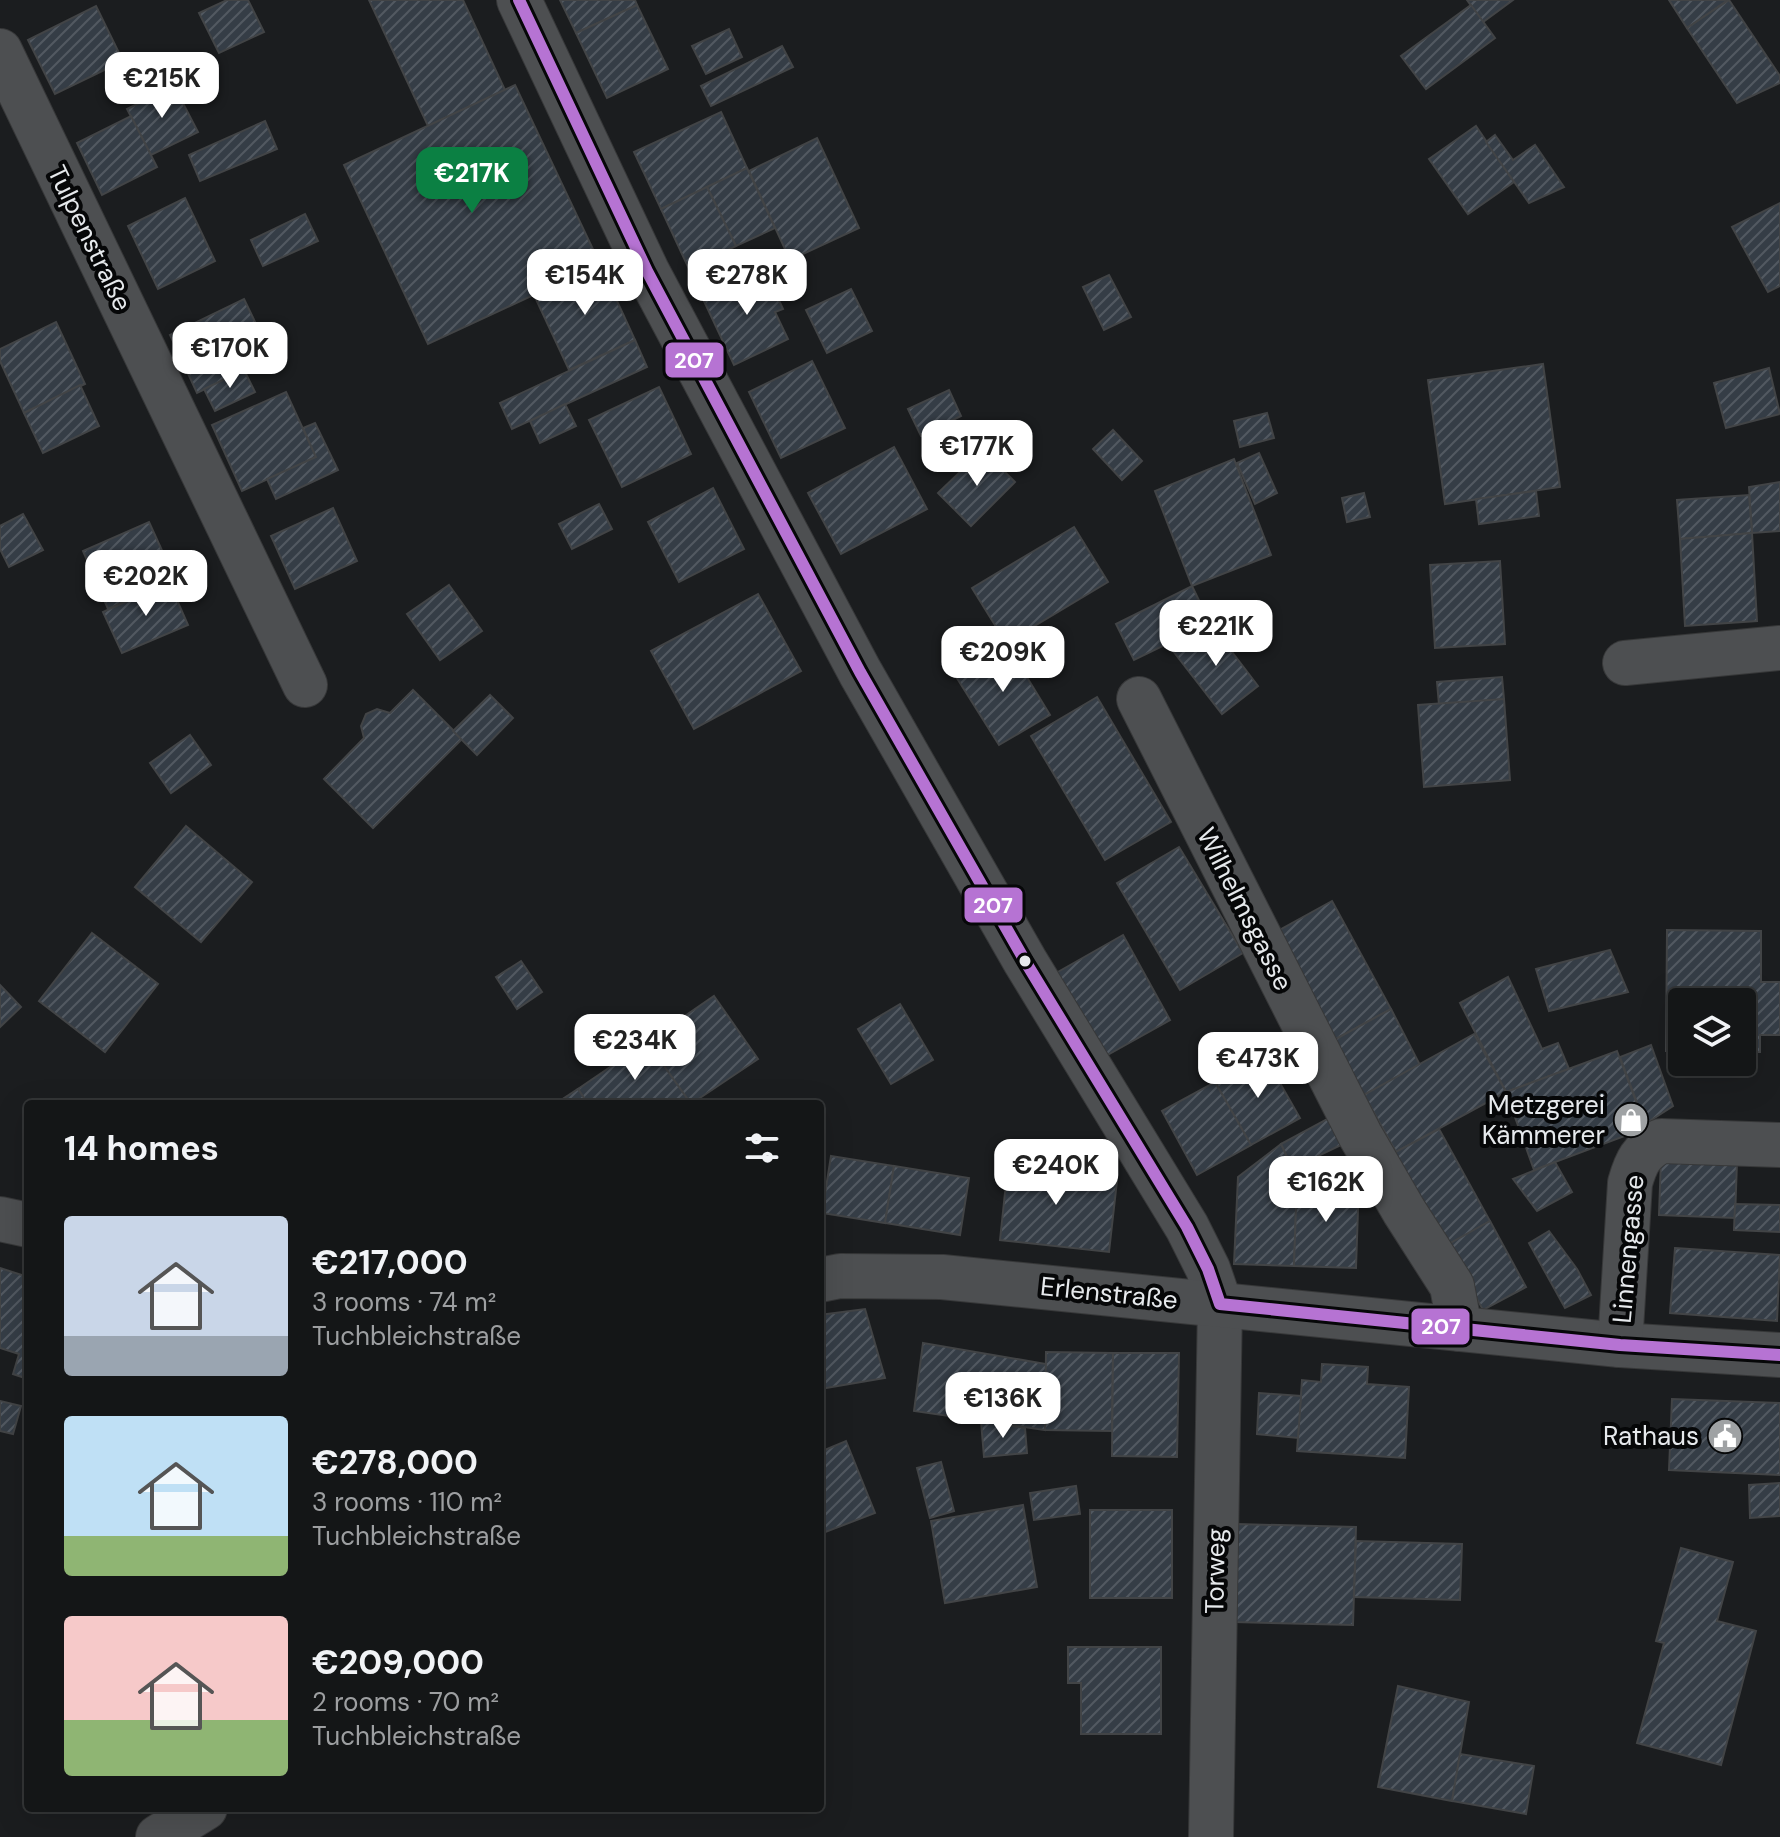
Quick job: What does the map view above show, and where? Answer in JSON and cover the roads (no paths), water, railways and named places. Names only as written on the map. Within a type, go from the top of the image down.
[{"type":"street","points":[[519,0],[647,271],[860,672],[1025,961],[1187,1227],[1208,1269],[1220,1304]]},
{"type":"street","name":"Tulpenstraße","points":[[0,51],[305,685]]},
{"type":"street","points":[[1625,663],[1780,648]]},
{"type":"street","name":"Wilhelmsgasse","points":[[1139,699],[1360,1135],[1452,1286],[1460,1329]]},
{"type":"street","name":"Linnengasse","points":[[1620,1345],[1630,1183],[1636,1161],[1646,1149],[1661,1141],[1780,1145]]},
{"type":"street","points":[[0,1219],[24,1224]]},
{"type":"street","name":"Erlenstraße","points":[[824,1279],[840,1276],[942,1277],[1620,1345],[1780,1355]]},
{"type":"street","name":"Torweg","points":[[1211,1837],[1220,1304]]},
{"type":"street","points":[[158,1837],[199,1812]]},
{"type":"place","name":"Metzgerei Kämmerer","points":[[1631,1120]]},
{"type":"place","name":"Rathaus","points":[[1725,1436]]}]
